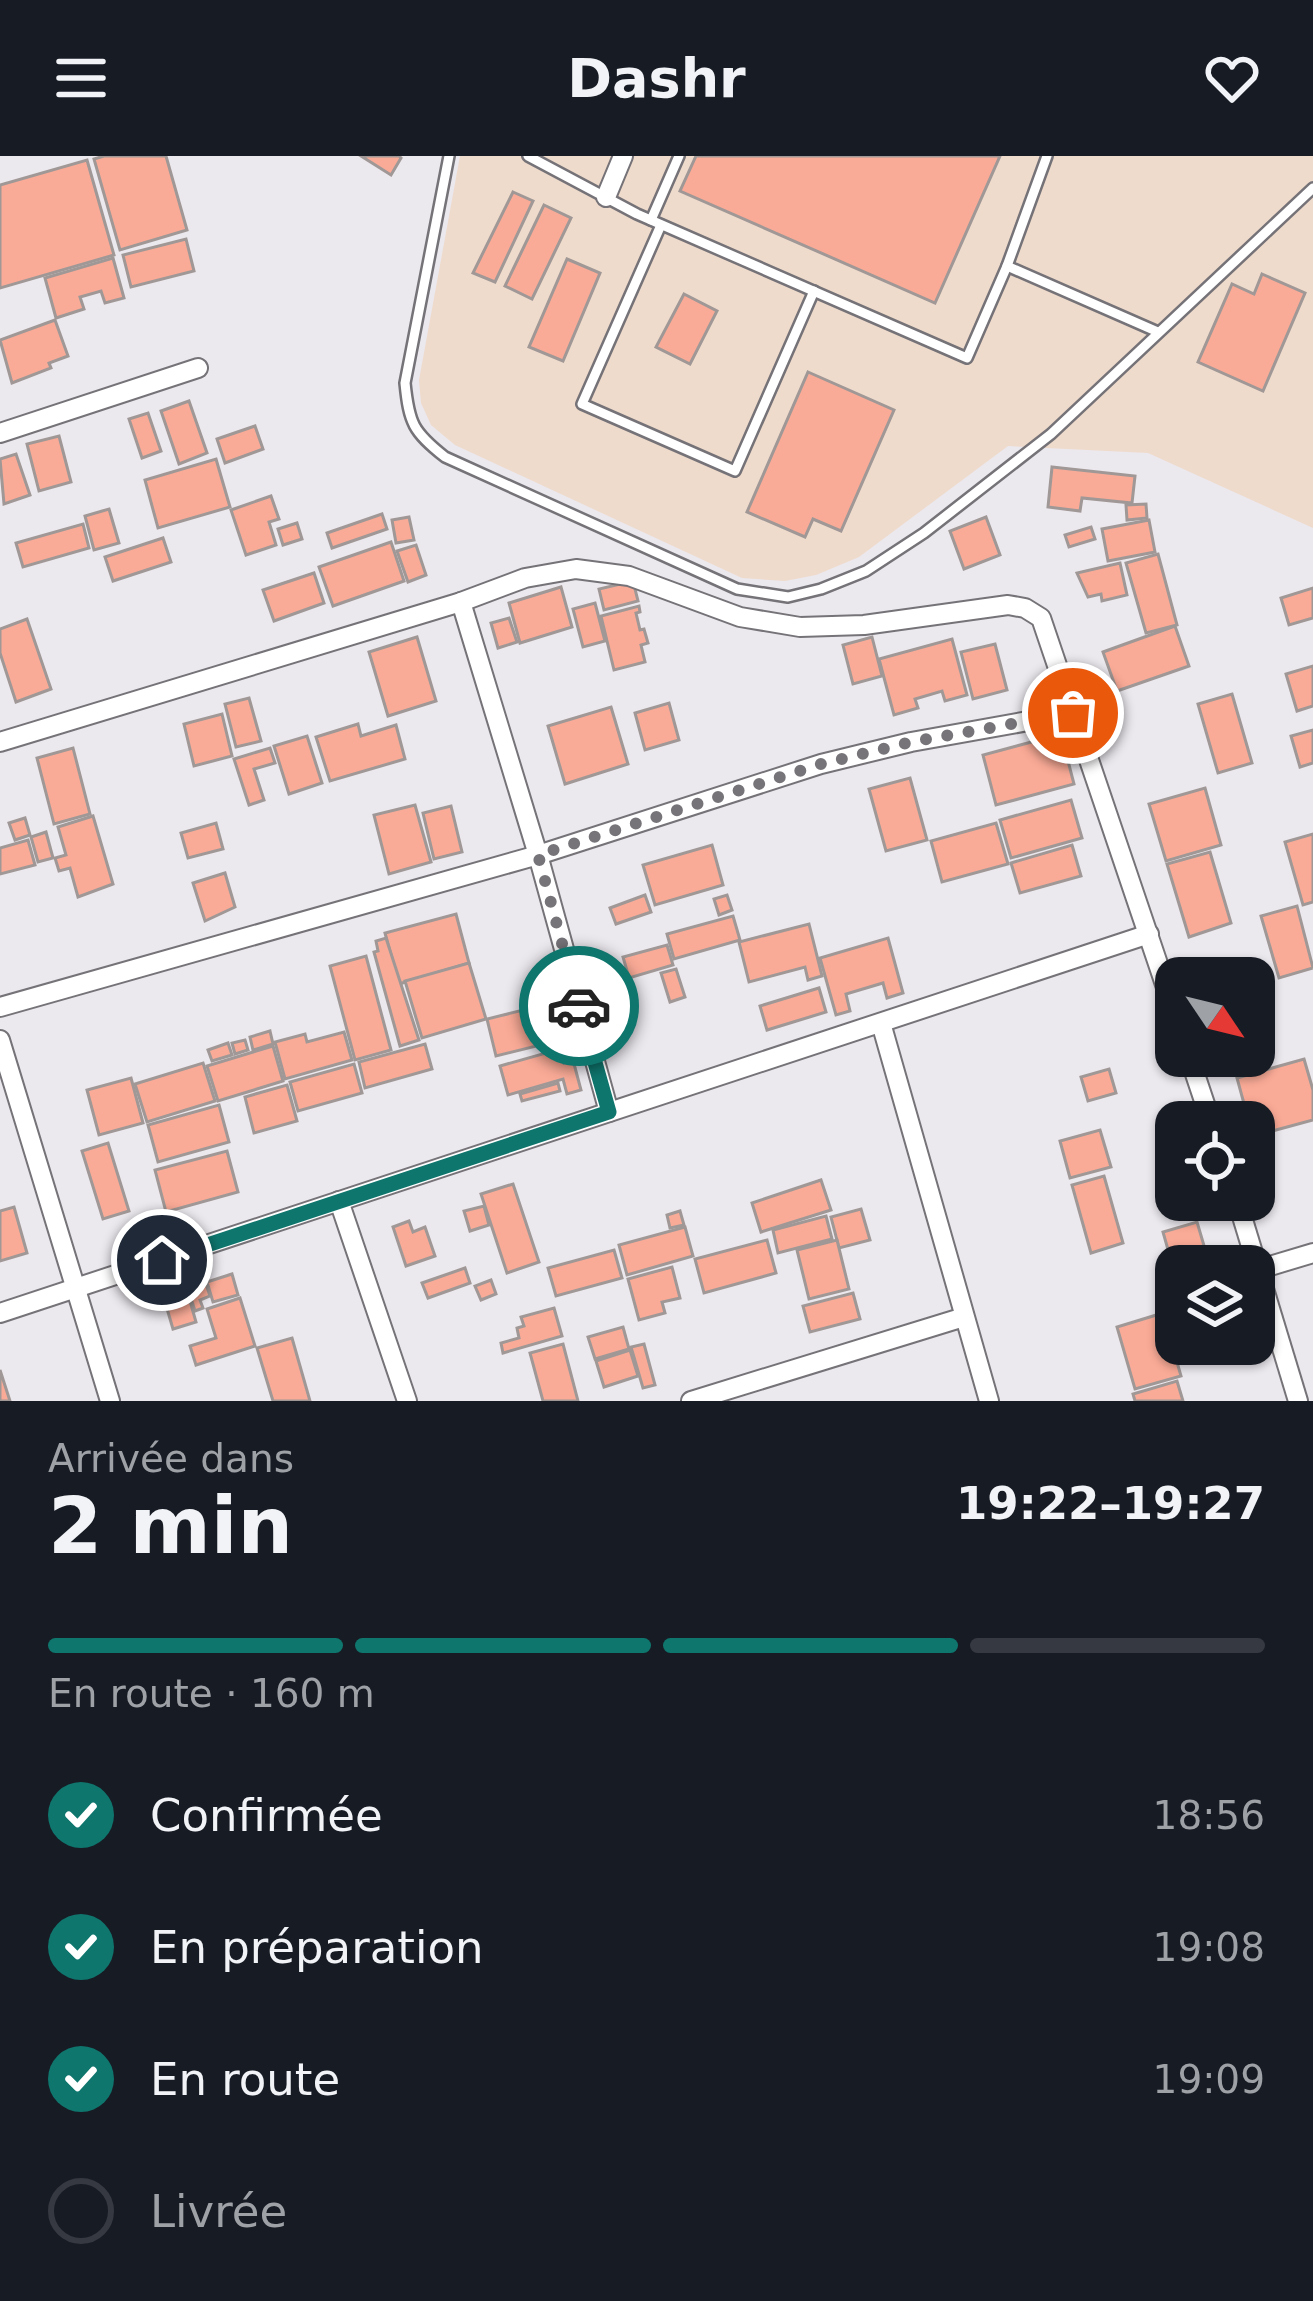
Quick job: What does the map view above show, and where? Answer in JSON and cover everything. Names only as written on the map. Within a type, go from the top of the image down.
[{"type":"street","points":[[606,197],[623,156]]},
{"type":"street","points":[[0,433],[198,368]]},
{"type":"street","points":[[0,742],[461,602],[525,578],[576,569],[629,576],[740,617],[800,627],[864,625],[1008,605],[1025,608],[1041,618],[1156,957]]},
{"type":"street","points":[[461,602],[609,1112]]},
{"type":"street","points":[[0,1007],[538,855],[821,764],[911,742],[1073,713]]},
{"type":"street","points":[[0,1313],[1149,934]]},
{"type":"street","points":[[881,1022],[989,1401]]},
{"type":"street","points":[[0,1040],[110,1401]]},
{"type":"street","points":[[339,1202],[407,1401]]},
{"type":"street","points":[[1275,1264],[1313,1252]]},
{"type":"street","points":[[691,1401],[964,1317]]},
{"type":"street","points":[[1275,1321],[1298,1401]]},
{"type":"lane","points":[[449,156],[405,383],[408,415],[419,437],[445,457],[737,589],[788,597],[821,590],[866,571],[925,533],[1051,434],[1313,188]]},
{"type":"lane","points":[[528,156],[656,222],[967,358],[1048,156]]},
{"type":"lane","points":[[679,156],[582,404],[735,471],[814,291]]},
{"type":"lane","points":[[1007,266],[1158,332]]},
{"type":"shaded area","points":[[460,156],[1313,156],[1313,528],[1148,453],[1008,446],[859,557],[816,575],[785,581],[742,578],[455,445],[431,425],[421,403],[419,380]]},
{"type":"building","points":[[166,156],[187,230],[120,250],[94,159]]},
{"type":"building","points":[[361,156],[399,156],[401,158],[391,175]]},
{"type":"building","points":[[696,156],[1000,156],[935,303],[680,191]]},
{"type":"building","points":[[87,160],[114,255],[0,288],[0,185]]},
{"type":"building","points":[[513,192],[533,201],[495,282],[473,273]]},
{"type":"building","points":[[544,205],[571,218],[532,299],[505,286]]},
{"type":"building","points":[[186,239],[194,271],[131,287],[123,255]]},
{"type":"building","points":[[113,258],[124,298],[105,303],[101,291],[80,297],[84,309],[56,318],[45,278]]},
{"type":"building","points":[[567,259],[600,273],[563,361],[529,347]]},
{"type":"building","points":[[1262,274],[1305,293],[1263,391],[1198,362],[1232,284],[1254,294]]},
{"type":"building","points":[[684,294],[717,311],[690,364],[656,347]]},
{"type":"building","points":[[55,320],[68,356],[12,383],[0,340]]},
{"type":"building","points":[[808,372],[894,410],[841,531],[813,519],[805,537],[747,512]]},
{"type":"building","points":[[189,401],[207,453],[179,464],[161,411]]},
{"type":"building","points":[[148,413],[161,451],[142,458],[129,419]]},
{"type":"building","points":[[255,426],[263,449],[225,463],[217,439]]},
{"type":"building","points":[[59,436],[71,482],[39,491],[27,444]]},
{"type":"building","points":[[16,454],[30,495],[4,504],[0,459]]},
{"type":"building","points":[[216,459],[230,507],[158,528],[145,480]]},
{"type":"building","points":[[1052,467],[1135,476],[1132,503],[1082,498],[1080,511],[1048,507]]},
{"type":"building","points":[[271,496],[279,519],[269,522],[276,545],[246,555],[231,510]]},
{"type":"building","points":[[1146,504],[1147,518],[1127,520],[1126,505]]},
{"type":"building","points":[[109,509],[119,543],[94,550],[85,516]]},
{"type":"building","points":[[382,514],[387,529],[332,548],[327,533]]},
{"type":"building","points":[[409,517],[414,540],[396,543],[392,520]]},
{"type":"building","points":[[986,517],[1000,555],[964,569],[950,531]]},
{"type":"building","points":[[1149,520],[1155,552],[1108,561],[1102,529]]},
{"type":"building","points":[[297,523],[302,539],[283,545],[278,529]]},
{"type":"building","points":[[83,524],[89,548],[23,567],[16,543]]},
{"type":"building","points":[[1091,527],[1095,539],[1069,547],[1065,535]]},
{"type":"building","points":[[163,538],[171,562],[113,581],[105,557]]},
{"type":"building","points":[[391,542],[404,581],[333,606],[319,567]]},
{"type":"building","points":[[416,545],[426,575],[408,582],[397,551]]},
{"type":"building","points":[[1158,554],[1177,625],[1146,633],[1126,563]]},
{"type":"building","points":[[1120,563],[1127,595],[1102,601],[1101,594],[1088,597],[1077,573]]},
{"type":"building","points":[[314,573],[324,603],[274,621],[263,590]]},
{"type":"building","points":[[633,581],[638,601],[604,610],[599,589]]},
{"type":"building","points":[[561,587],[572,627],[520,643],[509,603]]},
{"type":"building","points":[[1313,588],[1313,618],[1289,625],[1281,598]]},
{"type":"building","points":[[595,603],[605,641],[583,647],[573,609]]},
{"type":"building","points":[[639,606],[640,630],[644,629],[648,643],[641,645],[645,662],[614,670],[601,616]]},
{"type":"building","points":[[509,618],[517,642],[498,648],[491,623]]},
{"type":"building","points":[[27,619],[51,689],[16,702],[0,653],[0,629]]},
{"type":"building","points":[[1175,626],[1189,666],[1117,691],[1103,652]]},
{"type":"building","points":[[417,637],[436,701],[388,716],[369,652]]},
{"type":"building","points":[[872,637],[882,676],[853,684],[843,645]]},
{"type":"building","points":[[952,639],[967,695],[945,701],[942,691],[915,699],[918,708],[894,715],[879,659]]},
{"type":"building","points":[[995,644],[1007,690],[973,699],[961,652]]},
{"type":"building","points":[[1313,666],[1313,706],[1297,711],[1286,674]]},
{"type":"building","points":[[1232,694],[1252,763],[1218,773],[1198,704]]},
{"type":"building","points":[[249,698],[261,741],[236,747],[225,704]]},
{"type":"building","points":[[669,703],[679,740],[645,750],[635,713]]},
{"type":"building","points":[[611,707],[628,764],[565,784],[548,726]]},
{"type":"building","points":[[222,714],[232,756],[194,766],[184,724]]},
{"type":"building","points":[[358,724],[361,736],[396,725],[405,759],[330,781],[316,737]]},
{"type":"building","points":[[1313,730],[1313,763],[1300,767],[1291,736]]},
{"type":"building","points":[[1061,734],[1074,784],[996,805],[983,755]]},
{"type":"building","points":[[307,736],[322,783],[289,794],[274,746]]},
{"type":"building","points":[[73,748],[90,814],[54,824],[37,758]]},
{"type":"building","points":[[270,748],[275,763],[254,769],[264,800],[249,805],[234,759]]},
{"type":"building","points":[[910,778],[927,840],[886,851],[869,789]]},
{"type":"building","points":[[1205,788],[1221,845],[1166,861],[1149,804]]},
{"type":"building","points":[[1071,800],[1082,838],[1011,858],[1000,820]]},
{"type":"building","points":[[415,805],[431,862],[389,874],[374,815]]},
{"type":"building","points":[[451,806],[462,852],[434,859],[423,813]]},
{"type":"building","points":[[93,816],[113,884],[78,897],[70,868],[59,871],[55,858],[66,855],[58,827]]},
{"type":"building","points":[[25,818],[30,835],[15,840],[9,823]]},
{"type":"building","points":[[216,823],[223,849],[188,858],[181,833]]},
{"type":"building","points":[[996,823],[1008,864],[942,882],[931,841]]},
{"type":"building","points":[[46,832],[53,858],[38,862],[31,837]]},
{"type":"building","points":[[1313,834],[1313,902],[1303,905],[1285,842]]},
{"type":"building","points":[[28,840],[35,865],[0,874],[0,848]]},
{"type":"building","points":[[712,845],[723,885],[655,905],[643,865]]},
{"type":"building","points":[[1072,845],[1081,876],[1020,893],[1011,863]]},
{"type":"building","points":[[1210,852],[1231,923],[1189,937],[1167,864]]},
{"type":"building","points":[[225,873],[235,907],[205,921],[193,883]]},
{"type":"building","points":[[645,895],[651,912],[616,924],[610,908]]},
{"type":"building","points":[[727,895],[732,910],[719,915],[714,899]]},
{"type":"building","points":[[1297,906],[1313,968],[1279,978],[1261,916]]},
{"type":"building","points":[[456,914],[469,963],[399,984],[385,933]]},
{"type":"building","points":[[733,916],[740,940],[674,959],[667,934]]},
{"type":"building","points":[[809,924],[822,976],[808,980],[805,967],[749,982],[739,942]]},
{"type":"building","points":[[386,938],[419,1040],[400,1046],[374,952],[378,951],[376,941]]},
{"type":"building","points":[[888,938],[903,993],[887,998],[883,983],[846,994],[850,1011],[836,1015],[820,958]]},
{"type":"building","points":[[667,945],[673,965],[629,978],[623,957]]},
{"type":"building","points":[[366,956],[391,1050],[355,1060],[330,966]]},
{"type":"building","points":[[469,963],[486,1019],[422,1038],[405,981]]},
{"type":"building","points":[[676,969],[685,997],[670,1002],[661,973]]},
{"type":"building","points":[[819,988],[826,1012],[767,1030],[760,1006]]},
{"type":"building","points":[[556,1002],[565,1039],[496,1056],[487,1019]]},
{"type":"building","points":[[270,1031],[273,1044],[253,1050],[250,1037]]},
{"type":"building","points":[[344,1032],[352,1060],[285,1079],[275,1042],[305,1034],[307,1042]]},
{"type":"building","points":[[245,1040],[248,1050],[235,1054],[232,1043]]},
{"type":"building","points":[[228,1043],[232,1055],[212,1061],[208,1050]]},
{"type":"building","points":[[425,1044],[432,1069],[365,1088],[359,1062]]},
{"type":"building","points":[[273,1046],[283,1081],[218,1101],[207,1066]]},
{"type":"building","points":[[560,1049],[564,1063],[573,1060],[581,1090],[567,1094],[563,1079],[508,1095],[500,1066]]},
{"type":"building","points":[[1304,1059],[1313,1090],[1313,1120],[1275,1130],[1275,1101],[1243,1101],[1237,1078],[1275,1077],[1275,1067]]},
{"type":"building","points":[[203,1063],[215,1101],[147,1122],[135,1084]]},
{"type":"building","points":[[354,1064],[362,1093],[298,1111],[290,1082]]},
{"type":"building","points":[[1109,1069],[1116,1093],[1088,1101],[1081,1077]]},
{"type":"building","points":[[131,1078],[143,1123],[99,1135],[87,1090]]},
{"type":"building","points":[[558,1083],[560,1091],[522,1101],[520,1094]]},
{"type":"building","points":[[287,1085],[297,1121],[254,1133],[245,1097]]},
{"type":"building","points":[[219,1105],[229,1142],[158,1162],[148,1125]]},
{"type":"building","points":[[1100,1130],[1111,1167],[1070,1178],[1060,1141]]},
{"type":"building","points":[[108,1143],[129,1211],[103,1219],[82,1151]]},
{"type":"building","points":[[227,1151],[238,1192],[166,1212],[155,1170]]},
{"type":"building","points":[[1104,1176],[1123,1243],[1091,1253],[1072,1185]]},
{"type":"building","points":[[821,1180],[831,1210],[761,1232],[752,1203]]},
{"type":"building","points":[[513,1184],[539,1262],[507,1273],[481,1194]]},
{"type":"building","points":[[484,1206],[489,1225],[470,1231],[464,1211]]},
{"type":"building","points":[[14,1207],[27,1253],[0,1261],[0,1211]]},
{"type":"building","points":[[861,1209],[870,1240],[839,1248],[831,1217]]},
{"type":"building","points":[[680,1211],[684,1225],[670,1228],[667,1215]]},
{"type":"building","points":[[826,1216],[832,1239],[778,1253],[773,1230]]},
{"type":"building","points":[[409,1221],[413,1232],[425,1227],[435,1256],[406,1266],[393,1227]]},
{"type":"building","points":[[1197,1222],[1204,1245],[1167,1245],[1163,1232]]},
{"type":"building","points":[[685,1227],[693,1256],[627,1275],[619,1245]]},
{"type":"building","points":[[767,1240],[776,1273],[704,1293],[695,1259]]},
{"type":"building","points":[[837,1240],[849,1289],[809,1299],[797,1250]]},
{"type":"building","points":[[614,1250],[622,1278],[556,1296],[548,1268]]},
{"type":"building","points":[[672,1267],[680,1298],[662,1302],[665,1313],[639,1320],[628,1279]]},
{"type":"building","points":[[465,1268],[470,1283],[428,1298],[422,1283]]},
{"type":"building","points":[[232,1274],[238,1295],[213,1302],[207,1282]]},
{"type":"building","points":[[491,1280],[496,1294],[481,1300],[475,1286]]},
{"type":"building","points":[[206,1284],[210,1296],[200,1300],[203,1308],[195,1311],[188,1289]]},
{"type":"building","points":[[186,1287],[196,1322],[173,1329],[163,1295]]},
{"type":"building","points":[[853,1293],[860,1319],[810,1332],[803,1306]]},
{"type":"building","points":[[240,1298],[255,1346],[196,1365],[190,1346],[216,1338],[207,1309]]},
{"type":"building","points":[[554,1308],[562,1336],[503,1353],[501,1343],[519,1338],[517,1328],[524,1326],[521,1317]]},
{"type":"building","points":[[1155,1315],[1155,1365],[1178,1365],[1181,1376],[1135,1389],[1117,1327]]},
{"type":"building","points":[[623,1327],[629,1349],[595,1359],[588,1337]]},
{"type":"building","points":[[292,1338],[310,1401],[273,1401],[257,1348]]},
{"type":"building","points":[[563,1344],[578,1401],[543,1401],[530,1353]]},
{"type":"building","points":[[644,1344],[655,1385],[643,1388],[631,1347]]},
{"type":"building","points":[[630,1350],[638,1376],[604,1387],[596,1361]]},
{"type":"building","points":[[0,1370],[10,1401],[0,1401]]},
{"type":"building","points":[[1177,1381],[1183,1401],[1135,1401],[1133,1394]]},
{"type":"way so far","points":[[579,1006],[538,855],[821,764],[911,742],[1073,713]]},
{"type":"route","points":[[162,1260],[609,1112],[579,1006]]}]
